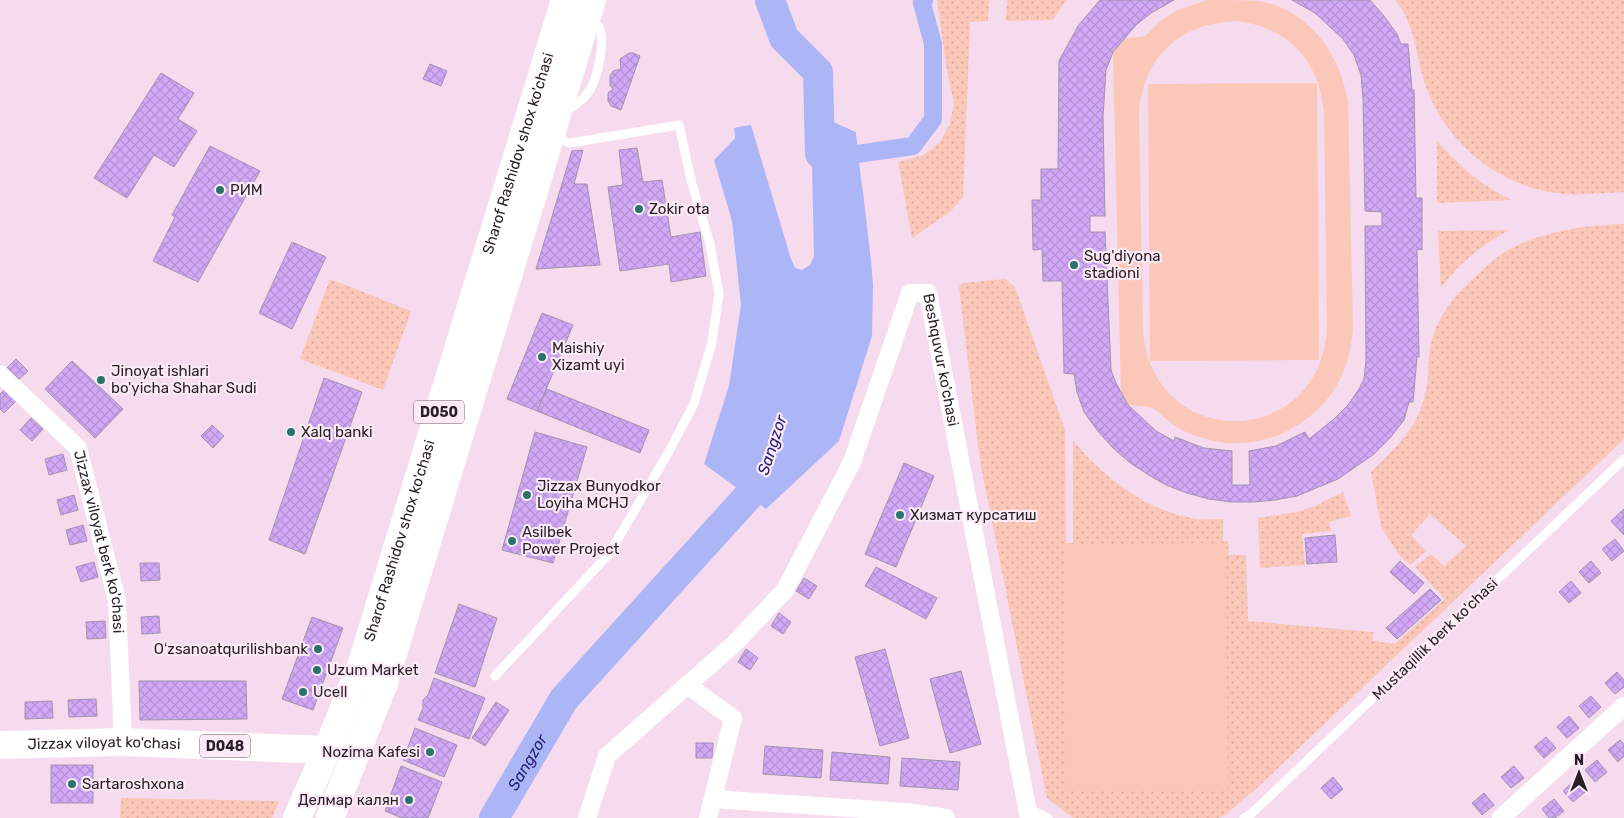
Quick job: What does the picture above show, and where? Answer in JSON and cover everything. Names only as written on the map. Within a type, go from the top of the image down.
[{"type":"main road","name":"Sharof Rashidov shox ko'chasi","points":[[330,818],[384,683],[415,584],[468,406],[495,274],[553,126],[581,5]]},
{"type":"main road","name":"Sharof Rashidov shox ko'chasi","points":[[297,818],[361,666],[388,577],[495,274],[581,5]]},
{"type":"main road","points":[[388,577],[388,583],[396,591],[404,592],[410,590],[415,584]]},
{"type":"main road","name":"Jizzax viloyat ko'chasi","points":[[0,745],[123,742],[327,750]]},
{"type":"street","name":"Beshquvur ko'chasi","points":[[588,818],[607,756],[734,644],[785,590],[852,462],[910,293],[928,293],[1028,813]]},
{"type":"street","name":"Jizzax viloyat berk ko'chasi","points":[[0,374],[78,448],[117,601],[123,742]]},
{"type":"street","points":[[687,685],[733,718],[708,818]]},
{"type":"street","points":[[1501,818],[1624,706]]},
{"type":"street","points":[[713,799],[907,812],[946,818]]},
{"type":"lane","points":[[495,676],[609,554],[668,453],[694,404],[712,342],[719,294],[710,244],[692,184],[679,125],[570,143],[553,126]]},
{"type":"lane","name":"Mustaqillik berk ko'chasi","points":[[1244,818],[1251,814],[1624,459]]},
{"type":"lane","points":[[1028,813],[1048,818]]},
{"type":"shaded area","points":[[937,0],[989,0],[988,21],[970,22],[963,197],[951,211],[912,238],[898,162],[924,155],[940,142],[950,124],[954,103],[947,71]]},
{"type":"shaded area","points":[[1007,0],[1066,0],[1053,20],[1006,21]]},
{"type":"shaded area","points":[[1207,0],[1247,0],[1278,6],[1294,14],[1307,24],[1329,51],[1344,83],[1348,101],[1353,331],[1346,365],[1337,385],[1324,403],[1308,418],[1289,430],[1269,438],[1247,443],[1225,443],[1191,434],[1172,424],[1151,408],[1128,405],[1121,394],[1113,52],[1123,39],[1145,36],[1163,19],[1178,10]],"holes":[[[1239,21],[1273,31],[1299,50],[1316,77],[1321,94],[1324,112],[1327,329],[1317,369],[1296,398],[1268,415],[1236,421],[1204,416],[1175,399],[1153,371],[1143,331],[1139,114],[1142,93],[1148,75],[1157,59],[1169,46],[1199,28],[1218,23]]]},
{"type":"shaded area","points":[[1395,0],[1624,0],[1624,192],[1573,194],[1535,189],[1515,182],[1496,172],[1478,159],[1449,129],[1437,111],[1424,81],[1408,21]]},
{"type":"shaded area","points":[[1317,83],[1319,360],[1150,361],[1148,84]]},
{"type":"shaded area","points":[[1437,141],[1471,174],[1511,200],[1437,203]]},
{"type":"shaded area","points":[[1624,224],[1624,439],[1257,788],[1224,816],[1218,818],[1073,818],[1047,798],[980,461],[959,287],[963,283],[1005,279],[1015,287],[1065,430],[1066,543],[1073,543],[1073,441],[1085,455],[1113,480],[1144,501],[1178,515],[1199,519],[1223,519],[1223,541],[1228,541],[1229,555],[1246,555],[1248,621],[1373,632],[1373,641],[1395,644],[1445,599],[1415,567],[1431,554],[1444,566],[1466,546],[1430,514],[1411,535],[1426,551],[1410,565],[1398,554],[1381,526],[1371,472],[1399,444],[1420,411],[1427,385],[1431,343],[1443,314],[1469,282],[1497,257],[1510,249],[1551,233],[1595,226]]},
{"type":"shaded area","points":[[1509,230],[1472,255],[1455,270],[1441,288],[1438,231]]},
{"type":"shaded area","points":[[330,279],[411,311],[383,390],[300,359]]},
{"type":"shaded area","points":[[1343,492],[1351,516],[1329,522],[1331,531],[1302,534],[1305,565],[1260,568],[1258,518],[1297,512],[1315,506]]},
{"type":"shaded area","points":[[1226,543],[1228,790],[1067,791],[1065,545]]},
{"type":"shaded area","points":[[121,798],[279,801],[272,818],[120,818]]},
{"type":"water","points":[[828,112],[829,120],[856,132],[873,285],[872,336],[839,441],[766,509],[704,464],[729,386],[741,305],[732,221],[714,160],[735,138],[734,127],[751,125],[791,259],[795,268],[802,270],[810,265],[814,256],[811,115]]},
{"type":"pier","points":[[828,109],[831,119],[858,131],[864,188],[862,188],[856,132],[829,120],[827,112],[808,115]]},
{"type":"pier","points":[[750,122],[753,124],[734,128],[735,138],[712,162],[712,159],[732,137],[732,126]]},
{"type":"building","name":"Sug'diyona stadioni","points":[[1100,0],[1174,0],[1151,13],[1136,25],[1113,52],[1106,70],[1103,117],[1105,216],[1090,216],[1090,232],[1105,232],[1111,370],[1128,405],[1156,431],[1174,441],[1175,437],[1204,448],[1232,451],[1232,485],[1250,485],[1249,451],[1276,446],[1305,432],[1309,439],[1348,405],[1364,379],[1366,360],[1365,226],[1382,226],[1382,212],[1365,211],[1361,75],[1354,55],[1343,39],[1315,13],[1292,0],[1370,0],[1397,34],[1401,44],[1408,44],[1412,90],[1414,90],[1416,198],[1422,198],[1422,250],[1417,249],[1419,357],[1417,357],[1413,402],[1409,402],[1404,420],[1390,438],[1374,454],[1338,479],[1297,496],[1253,502],[1209,499],[1166,485],[1129,462],[1112,447],[1084,412],[1077,392],[1074,374],[1064,373],[1062,281],[1043,281],[1042,249],[1033,250],[1032,200],[1041,200],[1041,169],[1058,169],[1059,61],[1078,26]]},
{"type":"building","points":[[629,53],[640,56],[621,110],[611,106],[608,101],[608,93],[613,89],[610,85],[610,76],[613,71],[621,69],[620,59]]},
{"type":"building","points":[[430,64],[447,71],[441,86],[423,79]]},
{"type":"building","points":[[161,73],[194,93],[178,119],[197,131],[174,167],[154,155],[127,198],[94,178]]},
{"type":"building","points":[[210,146],[260,171],[198,282],[153,261],[175,217],[172,215]]},
{"type":"building","name":"Zokir ota","points":[[637,148],[643,182],[662,180],[671,237],[700,232],[706,276],[671,282],[669,264],[620,271],[608,187],[623,185],[619,150]]},
{"type":"building","points":[[583,150],[574,184],[587,184],[600,265],[536,269],[572,151]]},
{"type":"building","points":[[292,242],[326,257],[292,329],[259,313]]},
{"type":"building","name":"Maishiy Xizamt uyi","points":[[542,313],[573,325],[537,411],[507,399]]},
{"type":"building","points":[[16,359],[28,371],[16,382],[4,371]]},
{"type":"building","points":[[72,361],[123,409],[95,438],[45,389]]},
{"type":"building","points":[[324,378],[362,392],[305,554],[269,540]]},
{"type":"building","points":[[547,389],[649,430],[640,453],[537,411]]},
{"type":"building","points":[[4,390],[16,401],[4,413],[0,409],[0,394]]},
{"type":"building","points":[[31,418],[43,429],[32,441],[20,430]]},
{"type":"building","points":[[212,425],[224,436],[213,448],[201,436]]},
{"type":"building","points":[[535,432],[587,447],[553,563],[502,550]]},
{"type":"building","points":[[63,454],[67,470],[49,475],[45,459]]},
{"type":"building","name":"Хизмат курсатиш","points":[[904,463],[934,476],[896,567],[865,554]]},
{"type":"building","points":[[74,495],[78,510],[61,515],[57,500]]},
{"type":"building","points":[[1624,509],[1624,535],[1611,521]]},
{"type":"building","points":[[83,525],[87,541],[70,545],[66,530]]},
{"type":"building","points":[[1335,535],[1337,562],[1307,564],[1305,538]]},
{"type":"building","points":[[1615,539],[1624,551],[1612,561],[1602,549]]},
{"type":"building","points":[[1400,561],[1424,583],[1414,594],[1390,572]]},
{"type":"building","points":[[1591,561],[1601,573],[1589,583],[1579,572]]},
{"type":"building","points":[[94,562],[98,577],[81,582],[76,567]]},
{"type":"building","points":[[140,563],[159,563],[160,580],[141,581]]},
{"type":"building","points":[[876,567],[937,598],[926,619],[865,586]]},
{"type":"building","points":[[804,578],[817,586],[809,599],[796,591]]},
{"type":"building","points":[[1571,581],[1581,593],[1569,603],[1559,592]]},
{"type":"building","points":[[1430,589],[1441,600],[1397,639],[1386,628]]},
{"type":"building","points":[[459,604],[497,618],[475,687],[435,673]]},
{"type":"building","points":[[779,613],[791,622],[783,634],[771,626]]},
{"type":"building","points":[[159,616],[160,633],[142,634],[141,617]]},
{"type":"building","points":[[312,617],[343,628],[313,710],[282,699]]},
{"type":"building","points":[[105,621],[106,638],[87,639],[86,622]]},
{"type":"building","points":[[746,649],[758,658],[750,670],[738,662]]},
{"type":"building","points":[[885,649],[909,738],[880,746],[855,657]]},
{"type":"building","points":[[961,671],[981,744],[950,753],[930,679]]},
{"type":"building","points":[[1617,672],[1624,680],[1624,687],[1615,694],[1605,683]]},
{"type":"building","points":[[434,678],[485,698],[469,739],[418,720],[423,708],[423,700],[428,695]]},
{"type":"building","points":[[139,681],[246,681],[247,719],[140,720]]},
{"type":"building","points":[[1591,696],[1601,707],[1589,718],[1579,706]]},
{"type":"building","points":[[96,699],[97,716],[69,717],[68,700]]},
{"type":"building","points":[[52,701],[53,718],[25,719],[25,702]]},
{"type":"building","points":[[496,702],[509,710],[485,746],[472,738]]},
{"type":"building","points":[[1569,716],[1579,728],[1567,738],[1557,727]]},
{"type":"building","name":"Nozima Kafesi","points":[[415,728],[457,745],[444,777],[403,760]]},
{"type":"building","points":[[1546,737],[1556,748],[1544,758],[1534,747]]},
{"type":"building","points":[[1620,740],[1624,744],[1624,756],[1618,762],[1608,750]]},
{"type":"building","points":[[696,743],[713,743],[712,758],[696,758]]},
{"type":"building","points":[[765,746],[823,750],[821,778],[763,774]]},
{"type":"building","points":[[832,752],[890,757],[888,784],[830,780]]},
{"type":"building","points":[[902,758],[960,762],[958,790],[900,786]]},
{"type":"building","points":[[1597,760],[1607,772],[1595,782],[1585,770]]},
{"type":"building","name":"Sartaroshxona","points":[[51,765],[93,765],[93,803],[51,803]]},
{"type":"building","points":[[401,766],[442,782],[428,818],[402,818],[385,811]]},
{"type":"building","points":[[1514,766],[1524,778],[1511,788],[1501,777]]},
{"type":"building","points":[[1333,777],[1343,789],[1331,799],[1321,788]]},
{"type":"building","points":[[1575,780],[1585,792],[1573,802],[1563,791]]},
{"type":"building","points":[[1484,793],[1494,805],[1482,815],[1472,803]]},
{"type":"building","points":[[1554,799],[1564,811],[1555,818],[1549,818],[1542,809]]},
{"type":"waterway","name":"Sangzor","points":[[770,0],[784,38],[818,72],[820,154]]},
{"type":"waterway","points":[[836,157],[913,146],[933,119],[933,44],[922,3],[924,0]]},
{"type":"waterway","name":"Sangzor","points":[[494,818],[564,699],[762,481],[767,462]]},
{"type":"place","name":"РИМ","points":[[220,190]]},
{"type":"place","name":"Zokir ota","points":[[639,209]]},
{"type":"place","name":"Sug'diyona stadioni","points":[[1074,265]]},
{"type":"place","name":"Maishiy Xizamt uyi","points":[[542,357]]},
{"type":"place","name":"Jinoyat ishlari bo'yicha Shahar Sudi","points":[[101,380]]},
{"type":"place","name":"Xalq banki","points":[[291,432]]},
{"type":"place","name":"Jizzax Bunyodkor Loyiha MCHJ","points":[[527,495]]},
{"type":"place","name":"Хизмат курсатиш","points":[[900,515]]},
{"type":"place","name":"Asilbek Power Project","points":[[512,541]]},
{"type":"place","name":"Oʻzsanoatqurilishbank","points":[[318,649]]},
{"type":"place","name":"Uzum Market","points":[[317,670]]},
{"type":"place","name":"Ucell","points":[[303,692]]},
{"type":"place","name":"Nozima Kafesi","points":[[430,752]]},
{"type":"place","name":"Sartaroshxona","points":[[72,784]]},
{"type":"place","name":"Делмар калян","points":[[409,800]]}]
